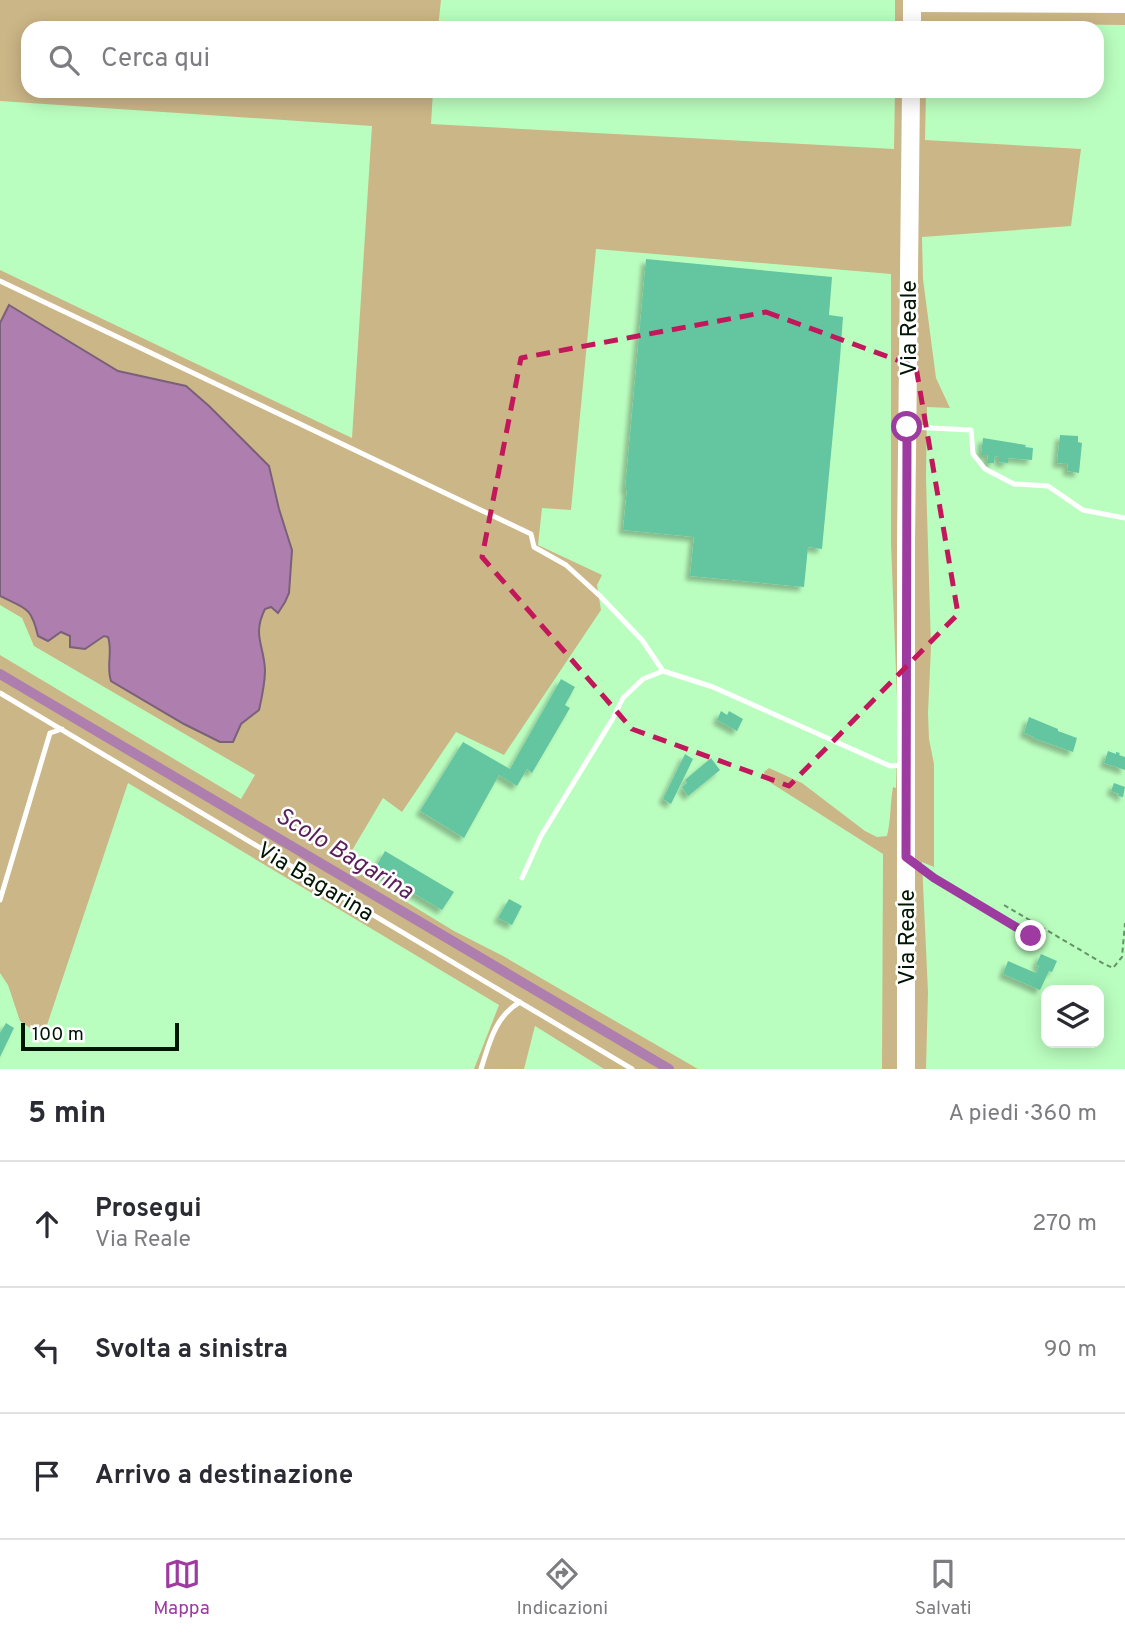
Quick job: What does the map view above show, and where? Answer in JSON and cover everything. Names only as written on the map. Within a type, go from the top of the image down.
[{"type":"main road","points":[[912,2],[912,21]]},
{"type":"main road","name":"Via Reale","points":[[906,1069],[907,427],[911,98]]},
{"type":"street","points":[[912,2],[1125,5]]},
{"type":"lane","points":[[0,281],[531,534],[534,547],[566,565],[600,596],[642,640],[663,670],[713,687],[890,766],[906,764]]},
{"type":"lane","points":[[907,427],[971,430],[973,454],[985,469],[1014,484],[1048,485],[1083,510],[1125,518]]},
{"type":"lane","points":[[522,877],[541,836],[623,698],[643,679],[663,670]]},
{"type":"lane","name":"Via Bagarina","points":[[0,693],[632,1069]]},
{"type":"lane","points":[[0,900],[50,733],[62,729]]},
{"type":"lane","points":[[906,857],[934,878],[1031,936]]},
{"type":"lane","points":[[481,1069],[493,1032],[508,1009],[520,1002]]},
{"type":"path","points":[[1004,905],[1113,968],[1122,957],[1125,923]]},
{"type":"highlighted area","points":[[766,312],[916,367],[958,614],[789,786],[632,729],[482,557],[521,358]]},
{"type":"shaded area","points":[[0,0],[441,0],[439,21],[21,21],[21,98],[433,98],[431,124],[894,149],[895,98],[926,98],[925,140],[1081,149],[1071,226],[922,237],[923,279],[936,378],[950,408],[927,407],[926,478],[931,647],[928,713],[934,764],[934,867],[922,862],[928,992],[926,1069],[882,1069],[883,854],[771,783],[764,772],[769,768],[802,783],[865,831],[877,837],[887,836],[893,787],[896,788],[898,723],[891,544],[891,274],[596,249],[571,510],[542,508],[538,545],[602,575],[597,585],[601,610],[504,755],[456,732],[402,812],[383,798],[344,864],[454,931],[503,956],[698,1069],[604,1069],[535,1026],[524,1069],[474,1069],[499,1005],[128,783],[43,1037],[20,1021],[8,985],[0,973],[0,655],[241,799],[255,775],[34,646],[22,618],[0,605],[0,270],[352,438],[372,126],[0,101]]},
{"type":"shaded area","points":[[895,0],[1125,0],[1125,25],[1104,25],[1104,21],[895,21]]},
{"type":"shaded area","points":[[9,305],[118,371],[186,386],[269,466],[292,550],[289,593],[278,613],[271,607],[265,609],[261,618],[259,633],[265,670],[259,710],[241,724],[233,742],[220,742],[184,724],[111,681],[108,637],[104,636],[85,649],[70,647],[70,636],[61,632],[48,641],[38,636],[33,619],[22,606],[0,596],[0,323]]},
{"type":"building","points":[[646,259],[832,277],[829,315],[843,317],[840,358],[822,549],[808,547],[804,587],[690,576],[694,537],[623,530]]},
{"type":"building","points":[[1060,435],[1078,436],[1078,442],[1082,443],[1079,473],[1067,471],[1068,464],[1057,463]]},
{"type":"building","points":[[983,438],[1033,448],[1032,460],[1008,458],[1008,463],[999,462],[999,457],[995,456],[994,463],[987,463],[988,455],[981,455]]},
{"type":"building","points":[[561,679],[575,687],[565,705],[570,708],[532,773],[527,769],[517,786],[499,775],[464,838],[420,811],[463,742],[510,769]]},
{"type":"building","points":[[721,711],[727,715],[729,711],[743,719],[737,731],[717,720]]},
{"type":"building","points":[[1029,717],[1077,738],[1073,752],[1024,733]]},
{"type":"building","points":[[1108,751],[1120,753],[1119,755],[1125,757],[1125,770],[1104,763]]},
{"type":"building","points":[[685,754],[693,759],[671,804],[663,799]]},
{"type":"building","points":[[711,758],[720,770],[688,796],[682,787],[687,783],[685,780]]},
{"type":"building","points":[[1114,783],[1125,787],[1123,797],[1111,791]]},
{"type":"building","points":[[385,851],[454,892],[442,910],[374,870]]},
{"type":"building","points":[[509,899],[522,906],[512,925],[498,918]]},
{"type":"building","points":[[1041,954],[1057,961],[1040,990],[1003,974],[1008,961],[1036,973],[1039,966],[1036,965]]},
{"type":"building","points":[[6,1023],[14,1028],[0,1057],[0,1033]]},
{"type":"waterway","name":"Scolo Bagarina","points":[[0,674],[669,1069]]},
{"type":"route","points":[[907,427],[906,857],[934,878],[1031,936]]}]
